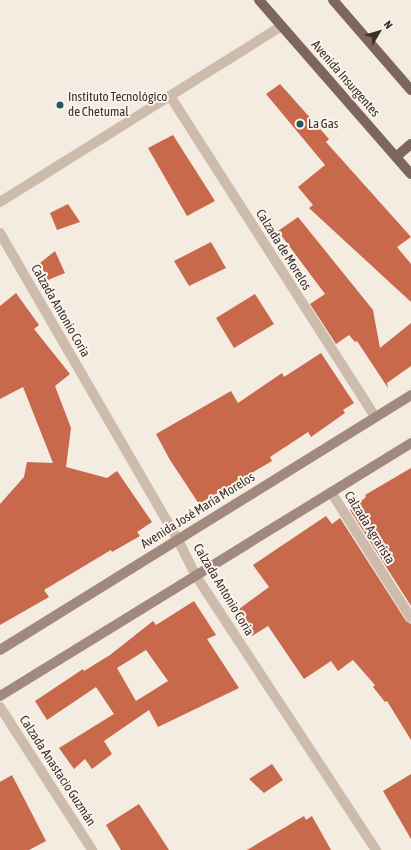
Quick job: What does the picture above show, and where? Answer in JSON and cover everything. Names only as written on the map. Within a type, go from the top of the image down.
[{"type":"main road","name":"Avenida Insurgentes","points":[[259,0],[411,174]]},
{"type":"main road","points":[[333,0],[411,90]]},
{"type":"main road","points":[[396,157],[411,144]]},
{"type":"street","points":[[0,202],[282,26]]},
{"type":"street","name":"Calzada de Morelos","points":[[170,96],[375,418]]},
{"type":"street","name":"Calzada Antonio Coria","points":[[0,233],[178,540],[196,576],[376,850]]},
{"type":"street","name":"Avenida José María Morelos","points":[[0,650],[411,395]]},
{"type":"street","points":[[0,696],[411,443]]},
{"type":"street","name":"Calzada Agrarista","points":[[331,492],[411,618]]},
{"type":"street","name":"Calzada Anastacio Guzmán","points":[[0,707],[92,850]]},
{"type":"building","points":[[280,84],[329,139],[326,142],[411,237],[397,247],[411,264],[411,302],[309,208],[313,205],[298,187],[325,165],[266,94]]},
{"type":"building","points":[[173,135],[215,201],[187,216],[148,148]]},
{"type":"building","points":[[68,204],[80,222],[57,230],[50,213]]},
{"type":"building","points":[[298,217],[373,310],[380,348],[411,323],[411,366],[387,383],[388,388],[357,341],[355,342],[349,335],[336,344],[310,304],[325,294],[278,231]]},
{"type":"building","points":[[211,242],[226,268],[189,286],[174,261]]},
{"type":"building","points":[[55,251],[65,273],[48,280],[40,263]]},
{"type":"building","points":[[16,293],[39,325],[34,329],[70,374],[55,386],[71,428],[66,467],[107,478],[117,471],[152,522],[137,532],[140,536],[112,552],[111,550],[44,590],[49,597],[0,625],[0,504],[24,477],[27,462],[53,463],[23,387],[0,399],[0,306]]},
{"type":"building","points":[[255,294],[274,324],[234,348],[216,318]]},
{"type":"building","points":[[321,353],[354,403],[343,410],[345,413],[311,437],[308,432],[270,457],[272,461],[199,504],[170,460],[156,434],[231,391],[238,403],[282,373],[284,377]]},
{"type":"building","points":[[411,468],[411,606],[350,510],[366,497],[365,495]]},
{"type":"building","points":[[326,516],[332,524],[340,518],[406,621],[411,624],[411,740],[387,701],[385,702],[373,687],[375,685],[353,660],[338,671],[331,661],[304,679],[268,626],[252,636],[235,612],[269,587],[253,565]]},
{"type":"building","points":[[194,601],[216,635],[207,639],[239,688],[158,727],[149,710],[104,741],[112,754],[92,769],[85,759],[74,769],[59,748],[114,714],[96,687],[47,720],[35,701],[83,669],[84,671],[110,655],[153,621],[156,625]],"holes":[[[146,650],[168,681],[136,701],[117,668]]]},
{"type":"building","points":[[272,764],[283,780],[264,793],[249,779]]},
{"type":"building","points":[[411,774],[411,839],[383,791]]},
{"type":"building","points":[[12,775],[46,841],[29,850],[0,850],[0,782]]},
{"type":"building","points":[[139,804],[169,850],[121,850],[106,825]]},
{"type":"building","points":[[304,816],[306,820],[312,816],[331,850],[247,850]]},
{"type":"place","name":"Instituto Tecnológico de Chetumal","points":[[60,105]]},
{"type":"place","name":"La Gas","points":[[300,124]]}]
